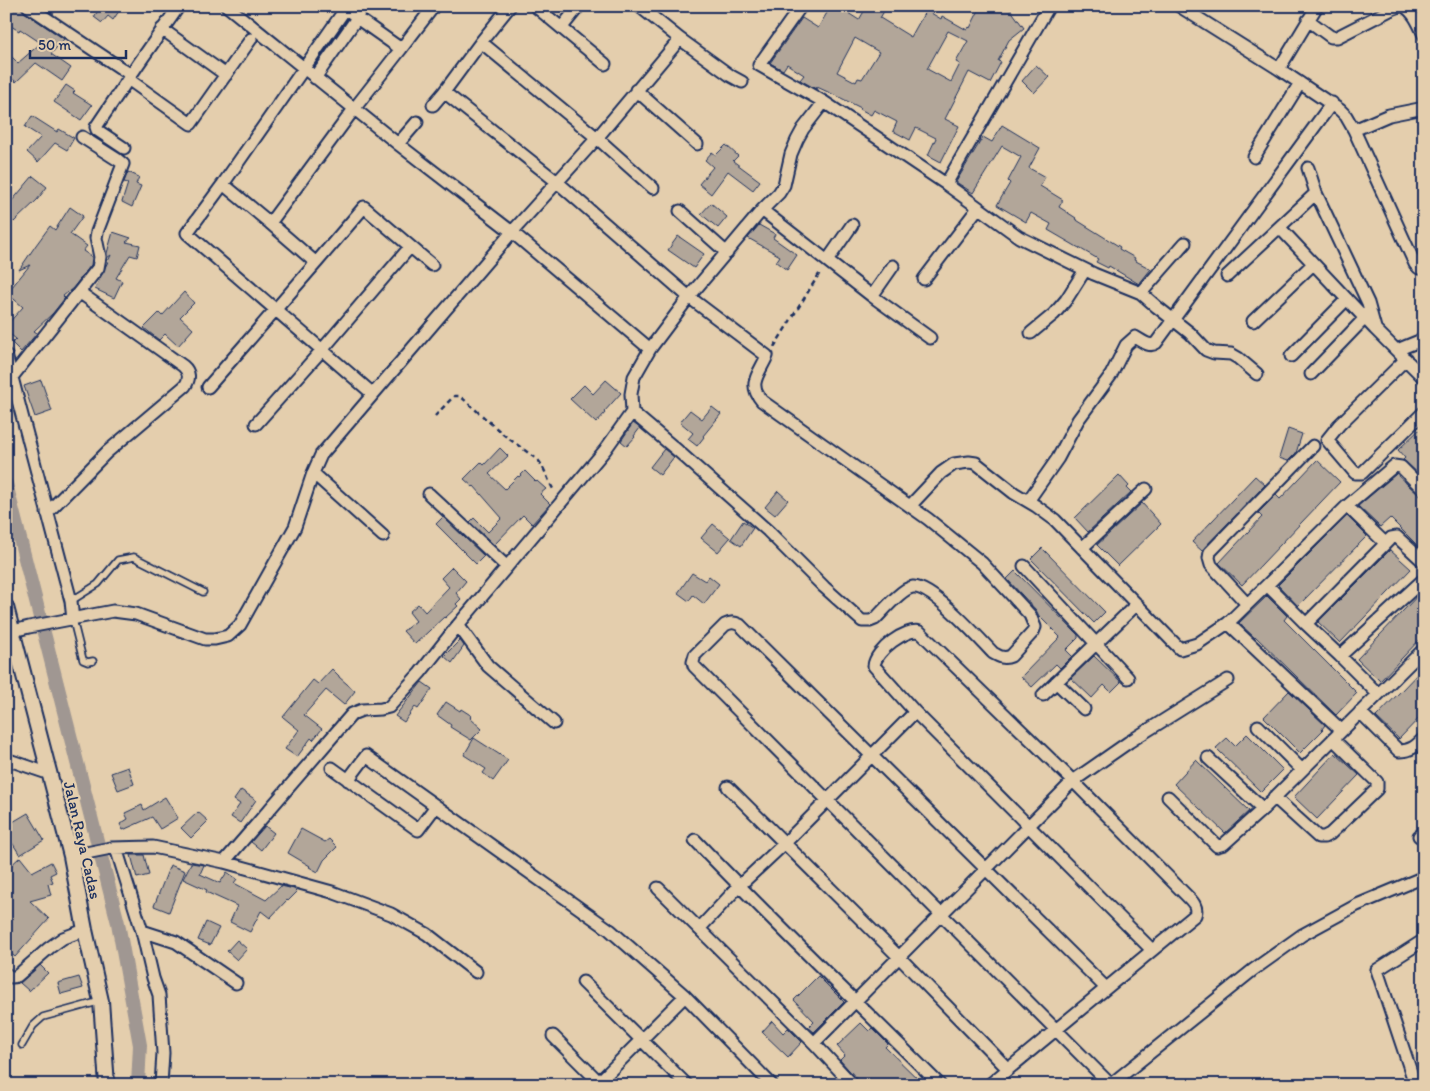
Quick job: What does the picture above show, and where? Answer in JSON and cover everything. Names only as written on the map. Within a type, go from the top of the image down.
[{"type":"street","points":[[28,6],[129,77],[191,124],[251,39]]},
{"type":"street","points":[[124,148],[97,130],[96,127],[179,6]]},
{"type":"street","points":[[227,6],[398,144],[512,232],[650,349]]},
{"type":"street","points":[[315,78],[357,18],[362,6]]},
{"type":"street","points":[[270,223],[354,109],[434,6]]},
{"type":"street","points":[[433,105],[510,6]]},
{"type":"street","points":[[535,6],[605,64]]},
{"type":"street","points":[[562,27],[579,6]]},
{"type":"street","points":[[639,6],[731,76],[742,82]]},
{"type":"street","points":[[946,184],[1049,6]]},
{"type":"street","points":[[1180,6],[1332,104],[1346,116],[1416,264],[1419,268],[1424,269]]},
{"type":"street","points":[[1279,69],[1317,6]]},
{"type":"street","points":[[1308,20],[1331,37],[1337,37],[1392,9],[1402,6],[1409,9],[1424,35]]},
{"type":"street","points":[[373,394],[187,233],[346,7],[357,18],[400,49]]},
{"type":"street","points":[[798,7],[759,65],[824,102],[946,184],[1019,237],[1084,270],[1141,292],[1190,333],[1206,350],[1214,353],[1231,354],[1257,374]]},
{"type":"street","points":[[162,30],[226,74]]},
{"type":"street","points":[[13,631],[114,611],[136,614],[205,639],[228,636],[240,625],[295,527],[313,472],[321,455],[512,232],[597,138],[680,38]]},
{"type":"street","points":[[481,42],[597,138],[653,188]]},
{"type":"street","points":[[1254,158],[1300,83]]},
{"type":"street","points":[[636,90],[696,144]]},
{"type":"street","points":[[444,92],[556,182],[689,297],[768,356],[754,386],[757,395],[762,401],[910,506],[982,563],[1030,615],[1036,627],[1011,656],[1006,658],[1000,657],[948,607],[921,588],[914,586],[905,589],[875,619],[870,621],[862,620],[824,587],[768,531],[632,412]]},
{"type":"street","points":[[224,862],[352,714],[362,710],[389,707],[420,673],[605,450],[632,412],[631,394],[634,377],[650,349],[689,297],[762,210],[779,193],[784,185],[791,154],[797,140],[824,102]]},
{"type":"street","points":[[1028,501],[1058,458],[1078,420],[1111,375],[1129,341],[1135,337],[1150,345],[1154,345],[1332,104]]},
{"type":"street","points":[[1354,130],[1389,115],[1424,108]]},
{"type":"street","points":[[398,144],[417,122]]},
{"type":"street","points":[[12,377],[98,268],[100,257],[96,238],[97,232],[123,164],[82,138]]},
{"type":"street","points":[[1308,168],[1316,194],[1368,302],[1375,329]]},
{"type":"street","points":[[223,184],[316,263]]},
{"type":"street","points":[[1226,276],[1316,194]]},
{"type":"street","points":[[208,387],[364,207],[432,265]]},
{"type":"street","points":[[924,279],[978,208]]},
{"type":"street","points":[[762,210],[872,296],[930,338]]},
{"type":"street","points":[[680,211],[727,253]]},
{"type":"street","points":[[827,261],[852,225]]},
{"type":"street","points":[[1280,228],[1424,378]]},
{"type":"street","points":[[1141,292],[1185,243]]},
{"type":"street","points":[[256,424],[410,247]]},
{"type":"street","points":[[1253,321],[1313,264]]},
{"type":"street","points":[[872,296],[893,266]]},
{"type":"street","points":[[1031,333],[1054,314],[1066,300],[1084,270]]},
{"type":"street","points":[[47,513],[107,452],[185,386],[189,378],[188,371],[183,366],[79,292]]},
{"type":"street","points":[[1291,356],[1347,299]]},
{"type":"street","points":[[1310,374],[1365,318]]},
{"type":"street","points":[[1397,350],[1424,339]]},
{"type":"street","points":[[6,355],[70,601],[73,620]]},
{"type":"street","points":[[1406,359],[1327,438],[1327,442],[1355,472],[1362,473],[1424,412]]},
{"type":"street","points":[[1247,604],[1211,565],[1210,552],[1313,446]]},
{"type":"street","points":[[910,506],[941,473],[954,464],[961,462],[976,463],[1014,493],[1055,520],[1180,649],[1197,644],[1228,623],[1347,506],[1394,466],[1401,467],[1424,490]]},
{"type":"street","points":[[313,472],[383,536]]},
{"type":"street","points":[[1082,548],[1146,489]]},
{"type":"street","points":[[429,494],[507,567]]},
{"type":"street","points":[[1347,506],[1386,543]]},
{"type":"street","points":[[1306,624],[1391,538],[1397,536],[1424,562]]},
{"type":"street","points":[[1024,566],[1128,678]]},
{"type":"street","points":[[1340,656],[1424,579]]},
{"type":"street","points":[[1267,584],[1378,694]]},
{"type":"street","points":[[1043,695],[1137,604]]},
{"type":"street","name":"Jalan Raya Cadas","points":[[6,606],[71,856],[101,1001],[107,1085]]},
{"type":"street","points":[[1106,988],[740,625],[734,622],[725,625],[695,655],[694,666],[1110,1084],[1253,970],[1302,935],[1356,905],[1424,877]]},
{"type":"street","points":[[1228,623],[1341,730]]},
{"type":"street","points":[[458,625],[488,666],[554,723]]},
{"type":"street","points":[[990,1085],[1194,916],[1197,910],[1195,905],[1073,781],[924,636],[916,631],[908,632],[888,645],[874,661],[874,666],[915,712],[1152,950]]},
{"type":"street","points":[[1168,797],[1217,846],[1224,844],[1263,809],[1424,650]]},
{"type":"street","points":[[814,1043],[1073,781],[1129,742],[1228,680]]},
{"type":"street","points":[[1056,682],[1084,709]]},
{"type":"street","points":[[699,929],[739,886],[785,843],[915,712]]},
{"type":"street","points":[[1360,712],[1399,751],[1407,751],[1413,748],[1424,738]]},
{"type":"street","points":[[1258,726],[1302,770]]},
{"type":"street","points":[[1274,797],[1318,837],[1324,837],[1330,834],[1377,789],[1376,782],[1332,739]]},
{"type":"street","points":[[348,780],[366,756],[610,930],[685,996],[772,1085]]},
{"type":"street","points":[[1208,758],[1263,809]]},
{"type":"street","points":[[6,759],[50,774]]},
{"type":"street","points":[[332,768],[418,830],[436,806]]},
{"type":"street","points":[[728,787],[899,957],[1008,1069]]},
{"type":"street","points":[[695,840],[940,1085]]},
{"type":"street","points":[[71,856],[114,848],[153,847],[224,862],[332,892],[390,914],[427,934],[476,972]]},
{"type":"street","points":[[114,848],[142,931],[159,995],[162,1052],[161,1085]]},
{"type":"street","points":[[658,888],[814,1043],[853,1085]]},
{"type":"street","points":[[6,974],[14,978],[63,938],[85,930]]},
{"type":"street","points":[[142,931],[176,942],[236,983]]},
{"type":"street","points":[[1417,1079],[1377,970],[1424,940]]},
{"type":"street","points":[[584,982],[687,1085]]},
{"type":"street","points":[[553,1036],[599,1084],[685,996]]},
{"type":"lane","points":[[70,601],[98,584],[118,560],[134,557],[203,592]]},
{"type":"lane","points":[[73,620],[83,660],[93,661]]},
{"type":"lane","points":[[22,1045],[33,1026],[43,1017],[101,1001]]},
{"type":"path","points":[[768,356],[827,261]]},
{"type":"path","points":[[435,416],[454,396],[462,397],[504,435],[538,460],[546,473],[551,487],[562,502]]},
{"type":"building","points":[[6,6],[21,6],[24,12],[64,39],[51,54],[71,68],[62,81],[36,63],[16,82],[6,72],[6,63],[12,57],[18,63],[41,43],[20,29],[19,31],[6,23]]},
{"type":"building","points":[[42,6],[58,6],[53,14]]},
{"type":"building","points":[[95,6],[115,6],[119,11],[113,20],[108,16],[102,23],[94,17],[99,9]]},
{"type":"building","points":[[831,6],[837,6],[859,20],[867,6],[887,6],[880,18],[911,37],[926,10],[941,19],[942,16],[967,30],[970,28],[981,6],[1008,6],[1024,28],[1009,40],[998,61],[1001,62],[990,83],[969,72],[945,119],[959,126],[941,162],[928,155],[936,138],[916,128],[910,140],[893,131],[897,122],[874,110],[871,115],[841,98],[817,87],[816,89],[800,80],[804,75],[787,64],[783,70],[770,63],[802,18],[818,28]],"holes":[[[948,31],[968,41],[956,62],[960,64],[951,82],[927,69]],[[855,38],[879,52],[862,79],[858,78],[856,82],[837,72]]]},
{"type":"building","points":[[1036,65],[1049,77],[1034,93],[1022,81]]},
{"type":"building","points":[[66,85],[75,91],[73,93],[92,105],[81,120],[54,102]]},
{"type":"building","points":[[32,116],[57,132],[59,129],[74,138],[67,150],[55,143],[38,162],[27,152],[41,137],[25,127]]},
{"type":"building","points":[[1002,125],[1040,148],[1029,168],[1045,177],[1040,186],[1063,200],[1059,207],[1120,247],[1119,249],[1135,258],[1134,260],[1151,269],[1139,284],[1109,266],[1108,268],[1096,262],[1098,259],[1048,230],[1051,224],[1031,213],[1026,222],[997,205],[1010,183],[1008,181],[1021,157],[1002,146],[973,193],[956,182],[983,137],[992,142]]},
{"type":"building","points":[[726,145],[738,156],[733,161],[760,181],[753,190],[728,171],[711,194],[699,184],[713,167],[705,160],[712,152],[716,155]]},
{"type":"building","points":[[128,172],[139,177],[136,184],[141,186],[132,207],[122,202],[128,183],[124,182]]},
{"type":"building","points":[[33,176],[47,187],[37,200],[14,222],[6,215],[6,208]]},
{"type":"building","points":[[711,203],[727,217],[718,228],[701,214]]},
{"type":"building","points":[[70,207],[83,216],[70,234],[87,246],[83,251],[92,257],[91,265],[73,288],[63,296],[65,298],[53,313],[34,331],[37,333],[21,352],[12,343],[16,339],[6,331],[6,326],[23,307],[7,293],[30,265],[19,270],[36,245],[50,226],[55,230]]},
{"type":"building","points":[[759,225],[775,234],[773,238],[797,255],[787,270],[776,262],[780,256],[748,238]]},
{"type":"building","points":[[113,232],[131,238],[126,242],[140,245],[137,257],[130,255],[116,278],[122,281],[114,298],[95,289],[111,255],[107,258]]},
{"type":"building","points":[[678,236],[704,254],[694,268],[668,250]]},
{"type":"building","points":[[184,292],[194,303],[180,317],[193,329],[178,346],[165,334],[159,340],[144,328],[159,313],[162,316]]},
{"type":"building","points":[[41,380],[52,411],[35,417],[24,386]]},
{"type":"building","points":[[606,380],[621,393],[596,423],[570,399],[584,385],[593,394]]},
{"type":"building","points":[[712,407],[721,414],[697,446],[688,439],[693,433],[680,422],[690,410],[702,419]]},
{"type":"building","points":[[633,423],[640,428],[627,446],[621,441]]},
{"type":"building","points":[[1424,425],[1424,479],[1403,460],[1405,458],[1398,450]]},
{"type":"building","points":[[1288,429],[1302,434],[1296,453],[1288,461],[1279,458]]},
{"type":"building","points":[[500,448],[508,456],[489,474],[505,489],[525,471],[546,489],[540,494],[550,504],[532,524],[523,515],[494,545],[470,522],[474,518],[488,532],[502,518],[474,486],[464,479],[481,462],[484,465]]},
{"type":"building","points":[[664,449],[674,457],[660,475],[650,467]]},
{"type":"building","points":[[1317,460],[1340,482],[1242,585],[1219,563],[1262,517],[1258,513],[1276,495],[1280,499]]},
{"type":"building","points":[[1396,474],[1419,495],[1424,497],[1424,552],[1390,518],[1380,527],[1358,506]]},
{"type":"building","points":[[1119,475],[1129,486],[1127,488],[1131,492],[1088,532],[1075,518]]},
{"type":"building","points":[[1255,476],[1265,485],[1202,551],[1192,542]]},
{"type":"building","points":[[778,491],[788,500],[775,515],[765,507]]},
{"type":"building","points":[[1142,503],[1161,524],[1118,566],[1097,545]]},
{"type":"building","points":[[1347,516],[1367,536],[1298,606],[1278,585]]},
{"type":"building","points":[[443,517],[484,556],[476,564],[436,524]]},
{"type":"building","points":[[743,521],[753,528],[741,546],[731,539]]},
{"type":"building","points":[[713,524],[730,538],[718,552],[701,538]]},
{"type":"building","points":[[1042,548],[1105,612],[1094,623],[1031,559]]},
{"type":"building","points":[[1390,550],[1411,569],[1340,643],[1318,622]]},
{"type":"building","points":[[452,567],[466,581],[456,593],[461,599],[456,604],[458,606],[415,644],[403,631],[416,621],[409,612],[418,604],[425,612],[449,587],[441,578]]},
{"type":"building","points":[[1015,571],[1078,635],[1078,638],[1066,650],[1072,656],[1060,668],[1056,664],[1032,687],[1021,677],[1060,637],[1007,579]]},
{"type":"building","points":[[692,573],[705,581],[709,576],[719,584],[704,604],[693,595],[689,601],[678,593]]},
{"type":"building","points":[[1424,589],[1424,635],[1380,681],[1357,659]]},
{"type":"building","points":[[1267,596],[1287,616],[1284,620],[1357,693],[1336,715],[1256,637],[1239,623]]},
{"type":"building","points":[[460,640],[464,646],[452,663],[444,656]]},
{"type":"building","points":[[1094,656],[1121,682],[1111,692],[1104,685],[1092,698],[1071,678]]},
{"type":"building","points":[[1424,667],[1424,713],[1399,739],[1376,717]]},
{"type":"building","points":[[332,669],[355,691],[344,705],[326,690],[304,715],[322,729],[313,740],[311,738],[297,757],[285,749],[299,730],[283,717],[313,680],[318,684]]},
{"type":"building","points":[[422,682],[432,689],[418,709],[415,707],[404,722],[395,716]]},
{"type":"building","points":[[1289,691],[1325,725],[1323,730],[1300,753],[1264,717]]},
{"type":"building","points":[[446,702],[472,716],[470,718],[482,729],[471,740],[450,727],[451,725],[437,715]]},
{"type":"building","points":[[1247,734],[1283,770],[1261,792],[1216,748],[1227,738],[1235,746]]},
{"type":"building","points":[[474,738],[508,760],[493,781],[483,773],[486,769],[464,755]]},
{"type":"building","points":[[1335,753],[1359,775],[1317,819],[1294,797]]},
{"type":"building","points":[[1196,760],[1249,811],[1225,833],[1174,784]]},
{"type":"building","points":[[128,767],[134,784],[118,790],[111,773]]},
{"type":"building","points":[[241,790],[256,800],[240,823],[231,817],[240,804],[234,800]]},
{"type":"building","points":[[165,797],[178,818],[160,829],[152,817],[123,830],[120,824],[128,819],[125,813],[142,805],[144,810]]},
{"type":"building","points":[[198,812],[208,821],[191,838],[181,828]]},
{"type":"building","points":[[28,813],[44,840],[20,855],[6,833],[6,826]]},
{"type":"building","points":[[265,826],[274,833],[261,850],[251,842]]},
{"type":"building","points":[[301,829],[325,842],[329,839],[337,847],[324,860],[318,872],[288,853]]},
{"type":"building","points":[[131,855],[144,855],[149,875],[137,878]]},
{"type":"building","points":[[20,857],[32,872],[51,862],[56,872],[50,875],[53,882],[48,884],[51,895],[30,901],[49,919],[15,957],[6,949],[6,870]]},
{"type":"building","points":[[191,863],[204,865],[200,874],[220,883],[227,872],[237,879],[234,883],[266,900],[281,886],[294,889],[297,892],[270,918],[261,911],[250,932],[230,922],[237,906],[183,879]]},
{"type":"building","points":[[170,865],[185,871],[169,912],[154,906]]},
{"type":"building","points":[[206,922],[219,928],[210,945],[198,940]]},
{"type":"building","points":[[237,940],[247,949],[237,960],[227,951]]},
{"type":"building","points":[[40,965],[48,973],[29,991],[20,983]]},
{"type":"building","points":[[818,976],[844,1002],[814,1032],[808,1027],[814,1021],[794,1000]]},
{"type":"building","points":[[79,977],[83,988],[61,994],[58,983]]},
{"type":"building","points":[[772,1021],[783,1033],[788,1028],[802,1042],[788,1057],[762,1032]]},
{"type":"building","points":[[861,1023],[869,1031],[872,1028],[888,1044],[885,1047],[924,1085],[876,1085],[869,1078],[862,1085],[840,1060],[845,1055],[837,1046]]},
{"type":"waterway","points":[[6,484],[118,923],[140,1045],[138,1085]]}]
